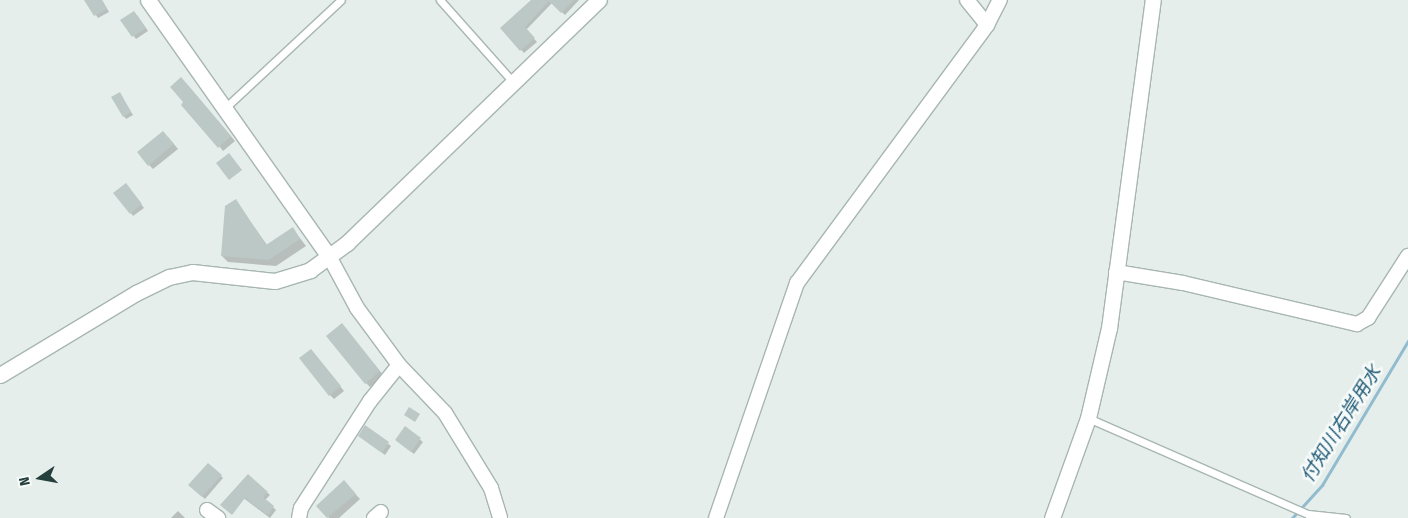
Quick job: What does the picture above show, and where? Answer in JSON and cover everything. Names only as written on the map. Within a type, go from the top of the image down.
[{"type":"street","points":[[148,0],[330,258],[357,308],[398,365],[445,413],[491,488],[500,518]]},
{"type":"street","points":[[0,374],[136,293],[169,277],[192,272],[275,281],[310,270],[330,258],[599,0]]},
{"type":"street","points":[[967,0],[987,25]]},
{"type":"street","points":[[716,518],[797,282],[987,25],[1000,0]]},
{"type":"street","points":[[1052,518],[1088,418],[1109,328],[1153,0]]},
{"type":"street","points":[[1116,272],[1183,283],[1356,324],[1368,318],[1408,256]]},
{"type":"street","points":[[300,518],[300,508],[370,401],[398,365]]},
{"type":"lane","points":[[225,108],[341,0]]},
{"type":"lane","points":[[440,0],[514,83]]},
{"type":"lane","points":[[1088,418],[1308,514],[1346,518]]},
{"type":"building","points":[[84,0],[102,0],[107,9],[94,16]]},
{"type":"building","points":[[531,0],[574,0],[561,13],[549,1],[525,27],[535,38],[520,51],[500,28]]},
{"type":"building","points":[[134,11],[146,28],[132,37],[120,20]]},
{"type":"building","points":[[181,77],[231,136],[218,148],[181,105],[183,102],[170,87]]},
{"type":"building","points":[[120,92],[131,112],[123,117],[111,97]]},
{"type":"building","points":[[163,131],[174,144],[148,166],[137,152]]},
{"type":"building","points":[[229,153],[242,170],[229,180],[216,163]]},
{"type":"building","points":[[126,183],[142,204],[130,214],[113,193]]},
{"type":"building","points":[[236,199],[266,245],[293,227],[300,239],[269,260],[221,256],[225,206]]},
{"type":"building","points":[[342,323],[380,371],[365,384],[326,336]]},
{"type":"building","points":[[311,349],[341,386],[329,396],[299,358]]},
{"type":"building","points":[[409,407],[420,414],[415,422],[404,415]]},
{"type":"building","points":[[365,425],[389,442],[382,453],[358,436]]},
{"type":"building","points":[[405,426],[421,438],[411,452],[395,440]]},
{"type":"building","points":[[208,463],[222,475],[202,497],[188,485]]},
{"type":"building","points":[[248,474],[268,492],[263,497],[274,506],[268,515],[245,498],[232,515],[220,505]]},
{"type":"building","points":[[344,480],[356,494],[327,518],[316,506]]},
{"type":"waterway","name":"付知川右岸用水","points":[[1292,518],[1322,485],[1408,341]]}]
